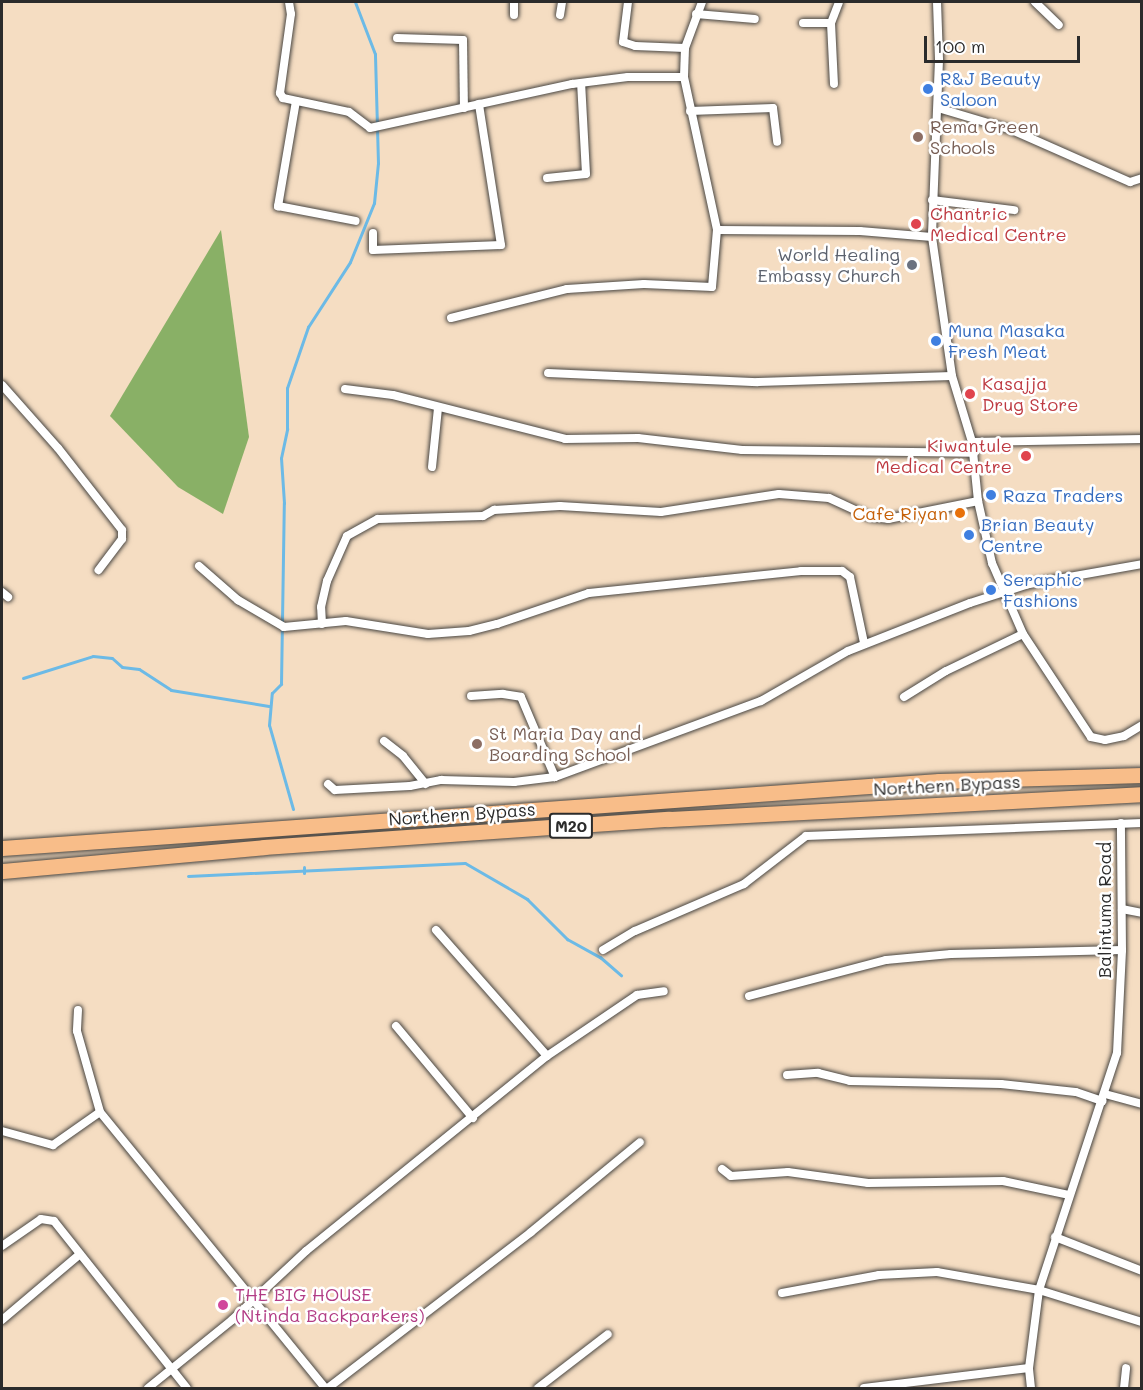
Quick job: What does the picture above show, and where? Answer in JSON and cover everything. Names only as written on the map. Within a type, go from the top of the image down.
[{"type":"highway","name":"Northern Bypass","points":[[2,848],[939,781],[1142,775]]},
{"type":"highway","name":"Northern Bypass","points":[[2,871],[264,847],[668,819],[1142,794]]},
{"type":"street","points":[[289,2],[291,14],[280,93],[296,101],[349,112],[359,122],[377,128],[581,83],[643,76],[684,77]]},
{"type":"street","points":[[514,2],[514,15]]},
{"type":"street","points":[[560,15],[562,2]]},
{"type":"street","points":[[628,2],[623,42],[635,46],[685,48]]},
{"type":"street","points":[[451,318],[567,289],[644,284],[712,287],[717,230],[684,77],[685,48],[702,2]]},
{"type":"street","points":[[834,84],[831,23],[839,2]]},
{"type":"street","points":[[937,2],[938,108],[932,237],[952,376],[972,442],[978,501],[992,563],[1023,634],[1091,737],[1105,740],[1124,736],[1142,726]]},
{"type":"street","points":[[1035,2],[1059,25]]},
{"type":"street","points":[[696,14],[755,20]]},
{"type":"street","points":[[803,22],[831,23]]},
{"type":"street","points":[[397,38],[463,40],[464,108]]},
{"type":"street","points":[[547,178],[586,174],[581,83]]},
{"type":"street","points":[[296,101],[278,206],[356,221]]},
{"type":"street","points":[[373,233],[373,250],[501,245],[479,104]]},
{"type":"street","points":[[690,111],[773,108],[777,142]]},
{"type":"street","points":[[938,108],[1012,130],[1130,182],[1142,178]]},
{"type":"street","points":[[932,200],[1014,210]]},
{"type":"street","points":[[717,230],[860,231],[932,237]]},
{"type":"street","points":[[548,373],[758,382],[952,376]]},
{"type":"street","points":[[2,385],[58,447],[122,531],[119,544],[99,570]]},
{"type":"street","points":[[345,389],[376,392],[565,439],[638,438],[742,450],[974,453]]},
{"type":"street","points":[[432,467],[438,408]]},
{"type":"street","points":[[972,442],[1142,439]]},
{"type":"street","points":[[322,624],[324,591],[346,536],[378,519],[483,516],[499,509],[560,506],[662,512],[779,494],[829,498],[870,517],[888,519],[978,501]]},
{"type":"street","points":[[328,784],[335,790],[426,784],[441,780],[514,782],[555,777],[761,701],[807,672],[864,644],[1029,584],[1069,580],[1142,564]]},
{"type":"street","points":[[199,566],[237,600],[284,627],[371,623],[388,630],[428,634],[469,631],[589,593],[801,571],[842,571],[850,577],[864,644]]},
{"type":"street","points":[[904,698],[946,672],[1023,634]]},
{"type":"street","points":[[471,696],[503,693],[521,697],[555,777]]},
{"type":"street","points":[[384,741],[403,756],[426,784]]},
{"type":"street","points":[[1121,823],[1142,823]]},
{"type":"street","name":"Balintuma Road","points":[[603,950],[636,931],[744,884],[806,836],[1121,823],[1122,950],[1117,1053],[1039,1290],[1029,1368],[1031,1389]]},
{"type":"street","points":[[1122,909],[1142,913]]},
{"type":"street","points":[[436,930],[547,1056]]},
{"type":"street","points":[[749,996],[886,960],[951,954],[1122,950]]},
{"type":"street","points":[[148,1389],[252,1302],[306,1251],[547,1056],[637,995],[664,992]]},
{"type":"street","points":[[78,1010],[76,1031],[100,1112],[252,1302],[326,1389],[531,1232],[640,1142]]},
{"type":"street","points":[[396,1026],[473,1118]]},
{"type":"street","points":[[786,1075],[818,1073],[850,1081],[1001,1084],[1076,1092],[1142,1104]]},
{"type":"street","points":[[2,1131],[53,1145],[100,1112]]},
{"type":"street","points":[[722,1169],[731,1176],[788,1172],[868,1183],[1003,1181],[1069,1195]]},
{"type":"street","points":[[2,1246],[46,1218],[54,1221],[187,1389]]},
{"type":"street","points":[[1055,1237],[1142,1271]]},
{"type":"street","points":[[2,1320],[80,1254]]},
{"type":"street","points":[[782,1293],[879,1275],[937,1272],[1039,1290],[1142,1323]]},
{"type":"street","points":[[538,1389],[608,1334]]},
{"type":"street","points":[[864,1389],[1029,1368]]},
{"type":"street","points":[[1125,1389],[1126,1368]]},
{"type":"green space","points":[[221,230],[249,437],[223,514],[178,487],[110,416]]},
{"type":"waterway","points":[[293,809],[269,725],[272,693],[281,684],[284,503],[281,458],[287,429],[287,388],[308,327],[350,262],[374,203],[378,163],[375,54],[355,2]]},
{"type":"waterway","points":[[23,678],[93,656],[112,658],[122,667],[139,669],[171,690],[269,706]]},
{"type":"waterway","points":[[188,876],[465,863],[527,899],[567,939],[600,957],[621,975]]},
{"type":"waterway","points":[[304,867],[304,873]]},
{"type":"place","name":"R&J Beauty Saloon","points":[[928,89]]},
{"type":"place","name":"Rema Green Schools","points":[[918,137]]},
{"type":"place","name":"Chantric Medical Centre","points":[[916,224]]},
{"type":"place","name":"World Healing Embassy Church","points":[[912,265]]},
{"type":"place","name":"Muna Masaka Fresh Meat","points":[[936,341]]},
{"type":"place","name":"Kasajja Drug Store","points":[[970,394]]},
{"type":"place","name":"Kiwantule Medical Centre","points":[[1026,456]]},
{"type":"place","name":"Raza Traders","points":[[991,495]]},
{"type":"place","name":"Cafe Riyan","points":[[960,513]]},
{"type":"place","name":"Brian Beauty Centre","points":[[969,535]]},
{"type":"place","name":"Seraphic Fashions","points":[[991,590]]},
{"type":"place","name":"St Maria Day and Boarding School","points":[[477,744]]},
{"type":"place","name":"THE BIG HOUSE (Ntinda Backparkers)","points":[[223,1305]]}]
